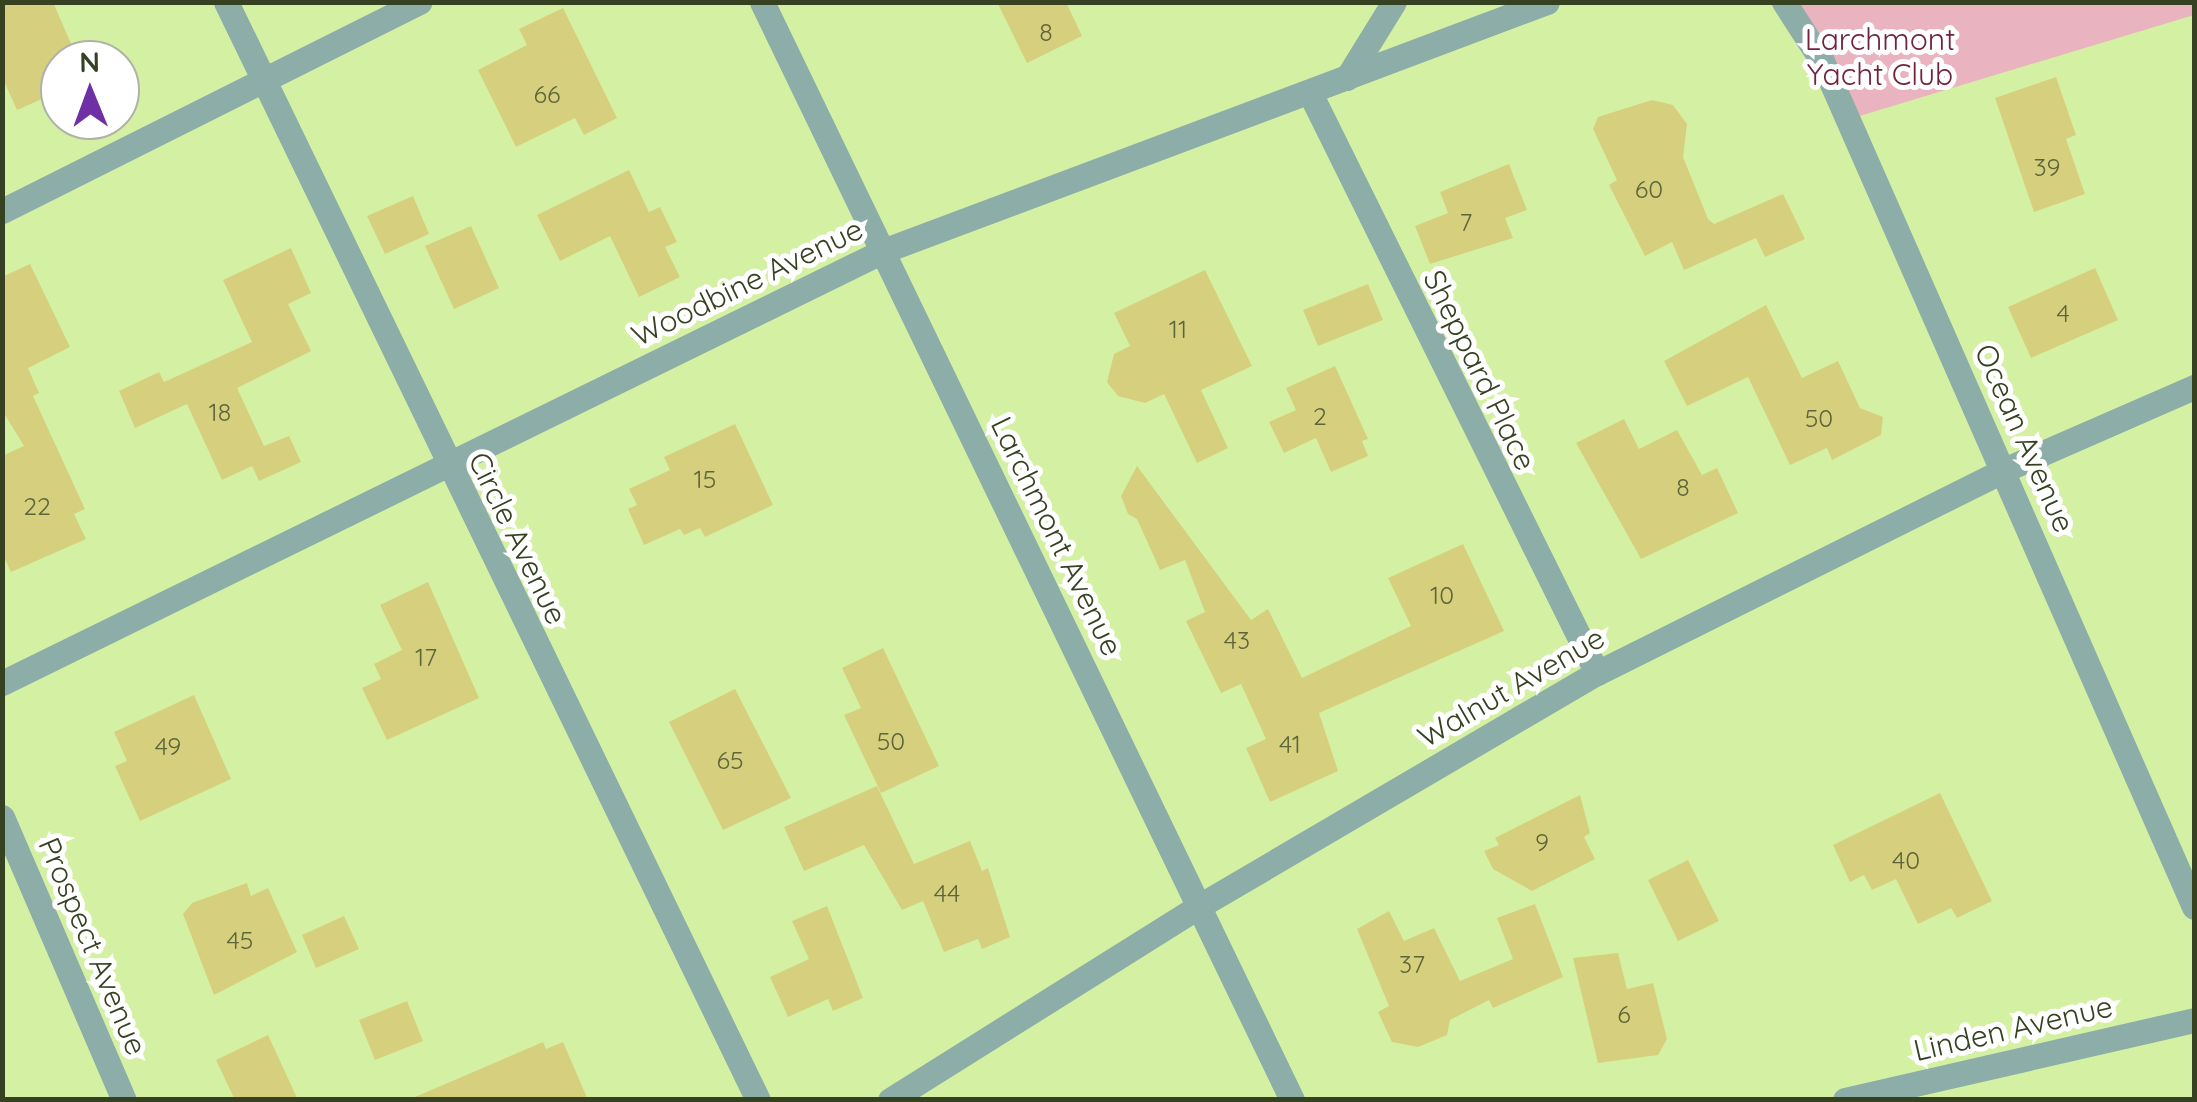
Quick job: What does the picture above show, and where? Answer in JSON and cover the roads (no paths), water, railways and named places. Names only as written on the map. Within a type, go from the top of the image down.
[{"type":"street","name":"Circle Avenue","points":[[226,2],[446,466],[758,1100]]},
{"type":"street","points":[[2,211],[420,2]]},
{"type":"street","name":"Larchmont Avenue","points":[[762,2],[1292,1100]]},
{"type":"street","points":[[1348,78],[1394,2]]},
{"type":"street","name":"Woodbine Avenue","points":[[2,682],[882,251],[1547,2]]},
{"type":"street","name":"Ocean Avenue","points":[[1784,2],[1822,61],[2194,907]]},
{"type":"street","name":"Sheppard Place","points":[[1310,93],[1597,673]]},
{"type":"street","name":"Walnut Avenue","points":[[890,1100],[1201,905],[1597,673],[2004,470],[2194,386]]},
{"type":"street","name":"Prospect Avenue","points":[[2,817],[124,1100]]},
{"type":"street","name":"Linden Avenue","points":[[1846,1100],[2194,1020]]},
{"type":"park label","name":"Larchmont Yacht Club","points":[[1880,56]]}]
